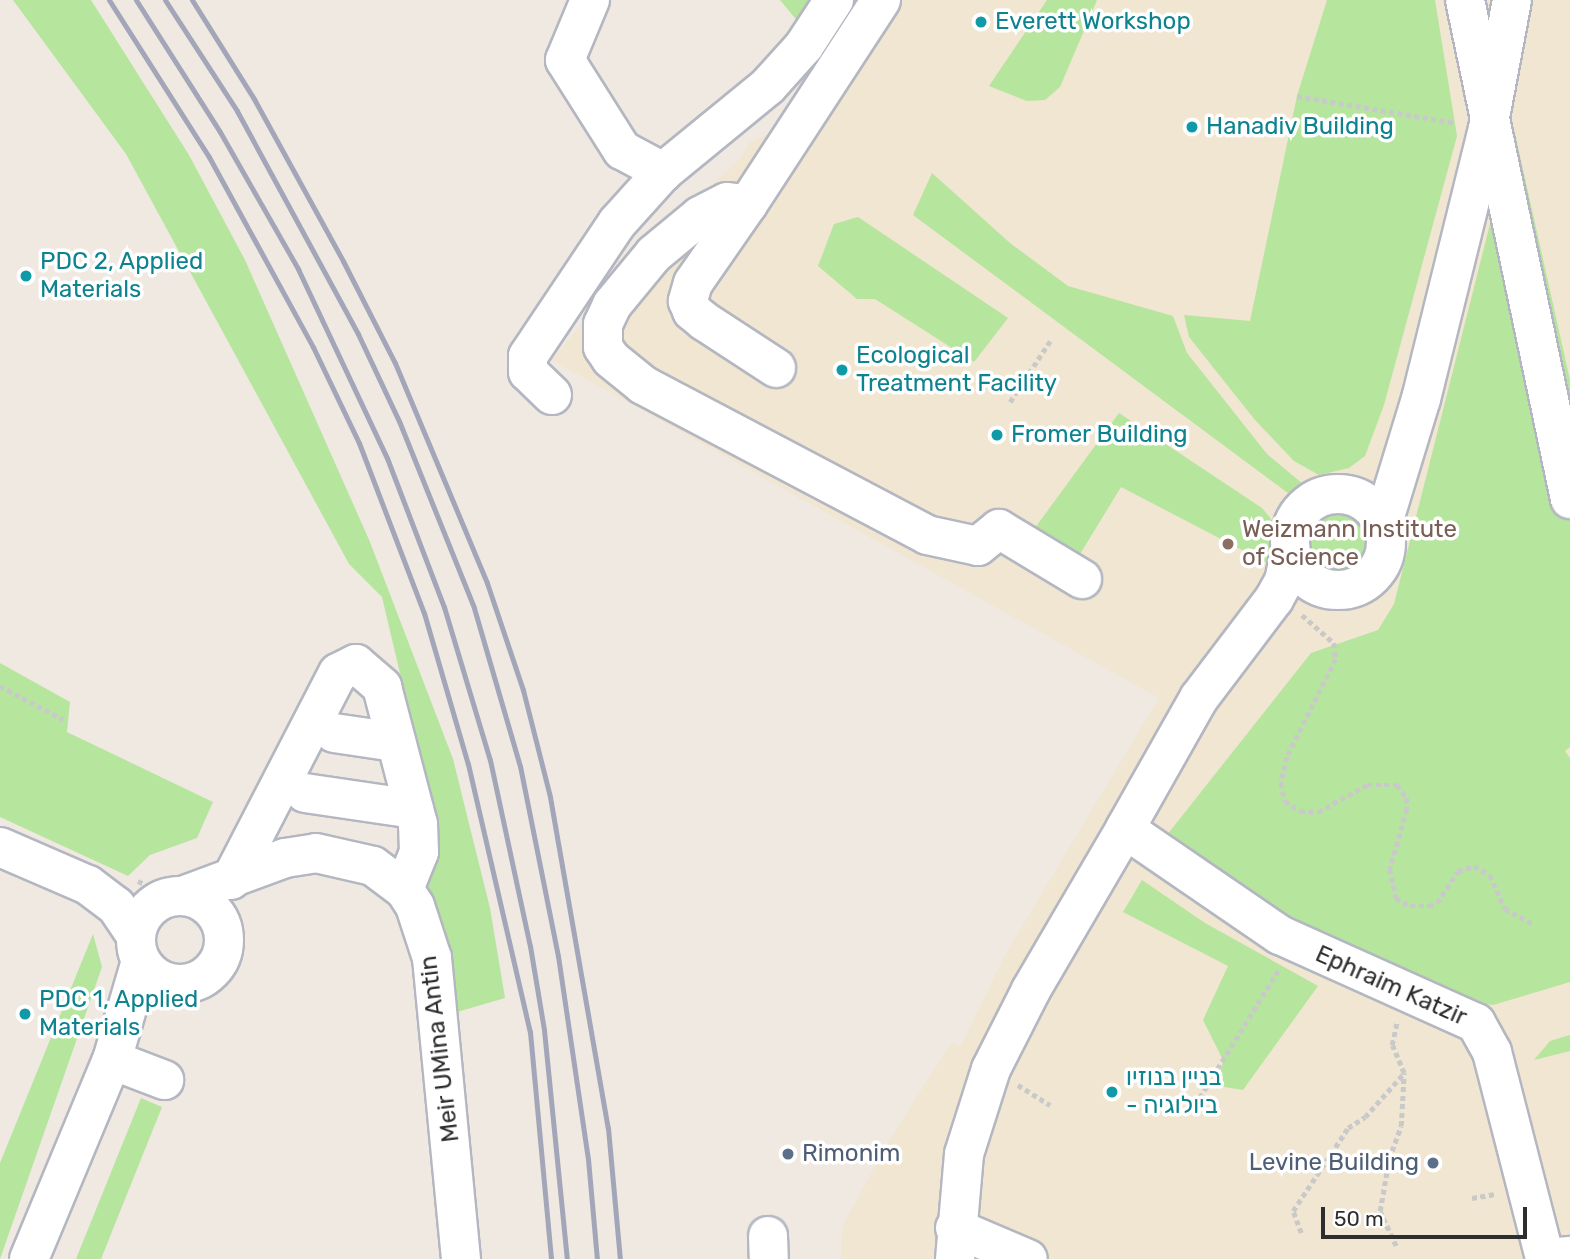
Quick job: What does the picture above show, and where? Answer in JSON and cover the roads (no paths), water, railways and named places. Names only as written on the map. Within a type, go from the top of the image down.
[{"type":"street","points":[[590,0],[565,60],[622,150],[663,172]]},
{"type":"street","points":[[552,396],[528,372],[528,356],[617,223],[663,172],[768,86],[804,46],[834,0]]},
{"type":"street","points":[[776,368],[692,312],[688,301],[692,283],[748,204],[881,0]]},
{"type":"street","points":[[1465,0],[1488,128],[1570,499]]},
{"type":"street","points":[[1382,523],[1412,426],[1488,128],[1511,0]]},
{"type":"street","points":[[748,204],[727,202],[700,216],[630,279],[603,324],[603,347],[611,359],[643,384],[927,535],[978,546],[999,529],[1082,579]]},
{"type":"street","points":[[1028,1259],[982,1235],[955,1243],[964,1154],[991,1069],[1031,989],[1199,698],[1250,636],[1284,580],[1290,553],[1290,533],[1298,514],[1310,503],[1340,494],[1382,464],[1412,426]]},
{"type":"street","points":[[1290,553],[1307,580],[1325,589],[1342,591],[1371,578],[1386,550],[1382,523],[1371,506],[1340,494]]},
{"type":"street","points":[[1250,636],[1292,607],[1325,589]]},
{"type":"street","points":[[29,1259],[112,1060],[146,911],[174,897],[231,880],[285,858],[316,853],[354,860],[389,875],[404,888],[419,852],[414,809],[377,680],[356,664],[338,673],[231,880]]},
{"type":"street","points":[[334,733],[396,742]]},
{"type":"street","points":[[305,793],[414,809]]},
{"type":"street","name":"Ephraim Katzir","points":[[1125,829],[1229,904],[1295,943],[1403,991],[1447,1007],[1485,1033],[1553,1258]]},
{"type":"street","points":[[0,847],[83,883],[116,906],[158,979],[182,985]]},
{"type":"street","points":[[112,1060],[148,1013],[182,985],[209,974],[224,950],[225,935],[252,886],[285,858]]},
{"type":"street","points":[[83,883],[174,897],[215,911],[225,935]]},
{"type":"street","name":"Meir UMina Antin","points":[[404,888],[415,906],[432,958],[461,1259]]},
{"type":"street","points":[[112,1060],[164,1080]]},
{"type":"railway","points":[[109,0],[209,157],[313,347],[359,443],[424,613],[468,764],[530,1032],[551,1259]]},
{"type":"railway","points":[[136,0],[220,132],[298,269],[387,458],[444,607],[490,760],[530,946],[544,1030],[567,1259]]},
{"type":"railway","points":[[165,0],[237,111],[358,334],[399,421],[474,608],[520,766],[558,956],[588,1159],[597,1259]]},
{"type":"railway","points":[[192,0],[254,99],[343,261],[395,363],[487,583],[523,690],[550,797],[608,1128],[620,1259]]},
{"type":"place","name":"Everett Workshop","points":[[981,22]]},
{"type":"place","name":"Hanadiv Building","points":[[1192,127]]},
{"type":"place","name":"PDC 2, Applied Materials","points":[[26,276]]},
{"type":"place","name":"Ecological Treatment Facility","points":[[842,370]]},
{"type":"place","name":"Fromer Building","points":[[997,435]]},
{"type":"place","name":"Weizmann Institute of Science","points":[[1228,544]]},
{"type":"place","name":"PDC 1, Applied Materials","points":[[25,1014]]},
{"type":"place","name":"בניין בנוזיו - ביולוגיה","points":[[1112,1092]]},
{"type":"place","name":"Rimonim","points":[[788,1154]]},
{"type":"place","name":"Levine Building","points":[[1433,1163]]}]
